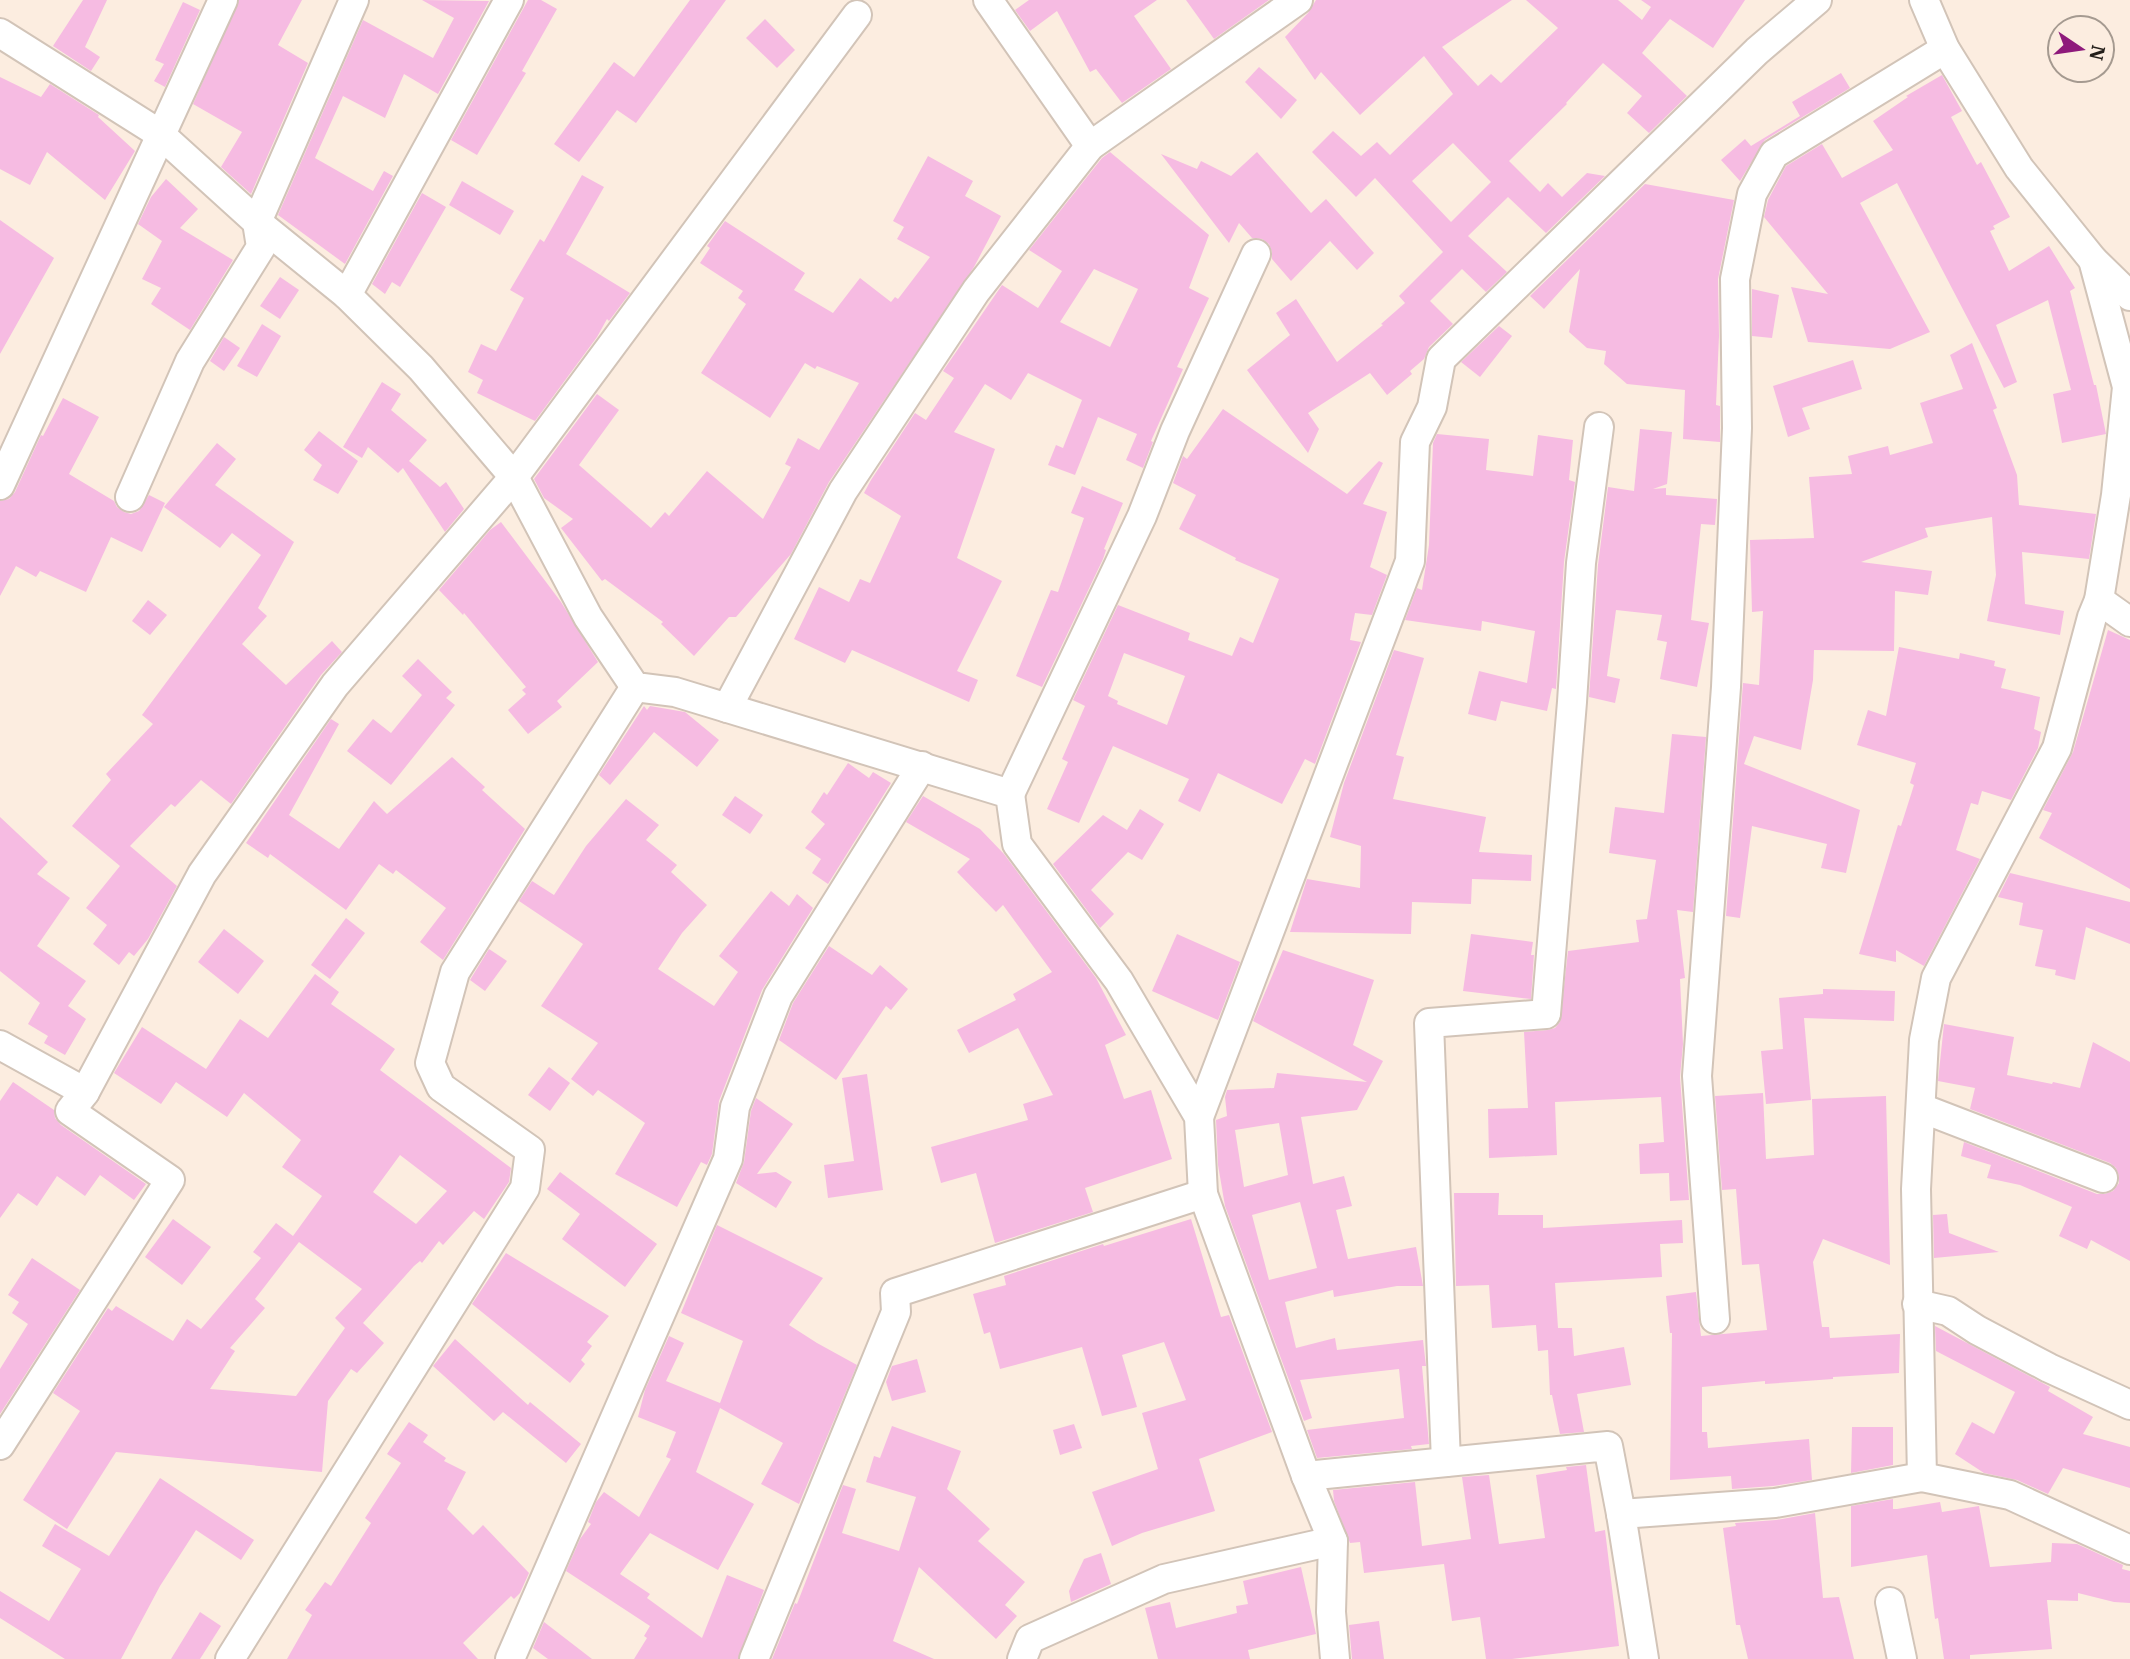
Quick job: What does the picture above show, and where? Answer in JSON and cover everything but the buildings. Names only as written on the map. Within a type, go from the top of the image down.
[{"type":"street","points":[[0,485],[223,0]]},
{"type":"street","points":[[130,497],[190,361],[261,247],[257,222],[354,0]]},
{"type":"street","points":[[347,295],[509,0]]},
{"type":"street","points":[[988,0],[1090,146]]},
{"type":"street","points":[[727,708],[843,491],[976,291],[1090,146],[1298,0]]},
{"type":"street","points":[[1335,1659],[1331,1612],[1333,1541],[1306,1476],[1203,1194],[1199,1117],[1410,561],[1415,442],[1432,407],[1441,359],[1756,51],[1817,0]]},
{"type":"street","points":[[1924,0],[1945,49],[2019,168],[2093,260],[2130,296]]},
{"type":"street","points":[[0,1446],[170,1180],[70,1111],[85,1092],[202,874],[335,685],[514,477],[857,15]]},
{"type":"street","points":[[0,33],[160,134],[257,222],[347,295],[421,368],[514,477],[588,617],[635,687],[676,692],[1010,794]]},
{"type":"street","points":[[1715,1319],[1697,1076],[1726,687],[1737,428],[1735,279],[1752,194],[1774,154],[1945,49]]},
{"type":"street","points":[[1199,1117],[1119,981],[1017,844],[1010,794],[1142,516],[1175,431],[1256,254]]},
{"type":"street","points":[[1922,1477],[1916,1189],[1924,1040],[1936,978],[2057,748],[2099,600],[2116,495],[2127,387],[2093,260]]},
{"type":"street","points":[[1446,1462],[1429,1023],[1546,1014],[1581,563],[1599,427]]},
{"type":"street","points":[[2099,600],[2130,622]]},
{"type":"street","points":[[230,1659],[525,1188],[530,1150],[441,1087],[430,1063],[455,972],[635,687]]},
{"type":"street","points":[[510,1659],[728,1159],[735,1107],[778,996],[922,766]]},
{"type":"street","points":[[0,1045],[85,1092]]},
{"type":"street","points":[[1921,1108],[2103,1178]]},
{"type":"street","points":[[754,1659],[897,1312],[895,1293],[1203,1194]]},
{"type":"street","points":[[1917,1304],[1948,1311],[1977,1330],[2049,1368],[2130,1405]]},
{"type":"street","points":[[1306,1476],[1608,1446],[1644,1659]]},
{"type":"street","points":[[1621,1514],[1775,1503],[1922,1477],[2010,1495],[2130,1550]]},
{"type":"street","points":[[1022,1659],[1030,1639],[1164,1579],[1333,1541]]},
{"type":"street","points":[[1890,1602],[1902,1659]]}]
